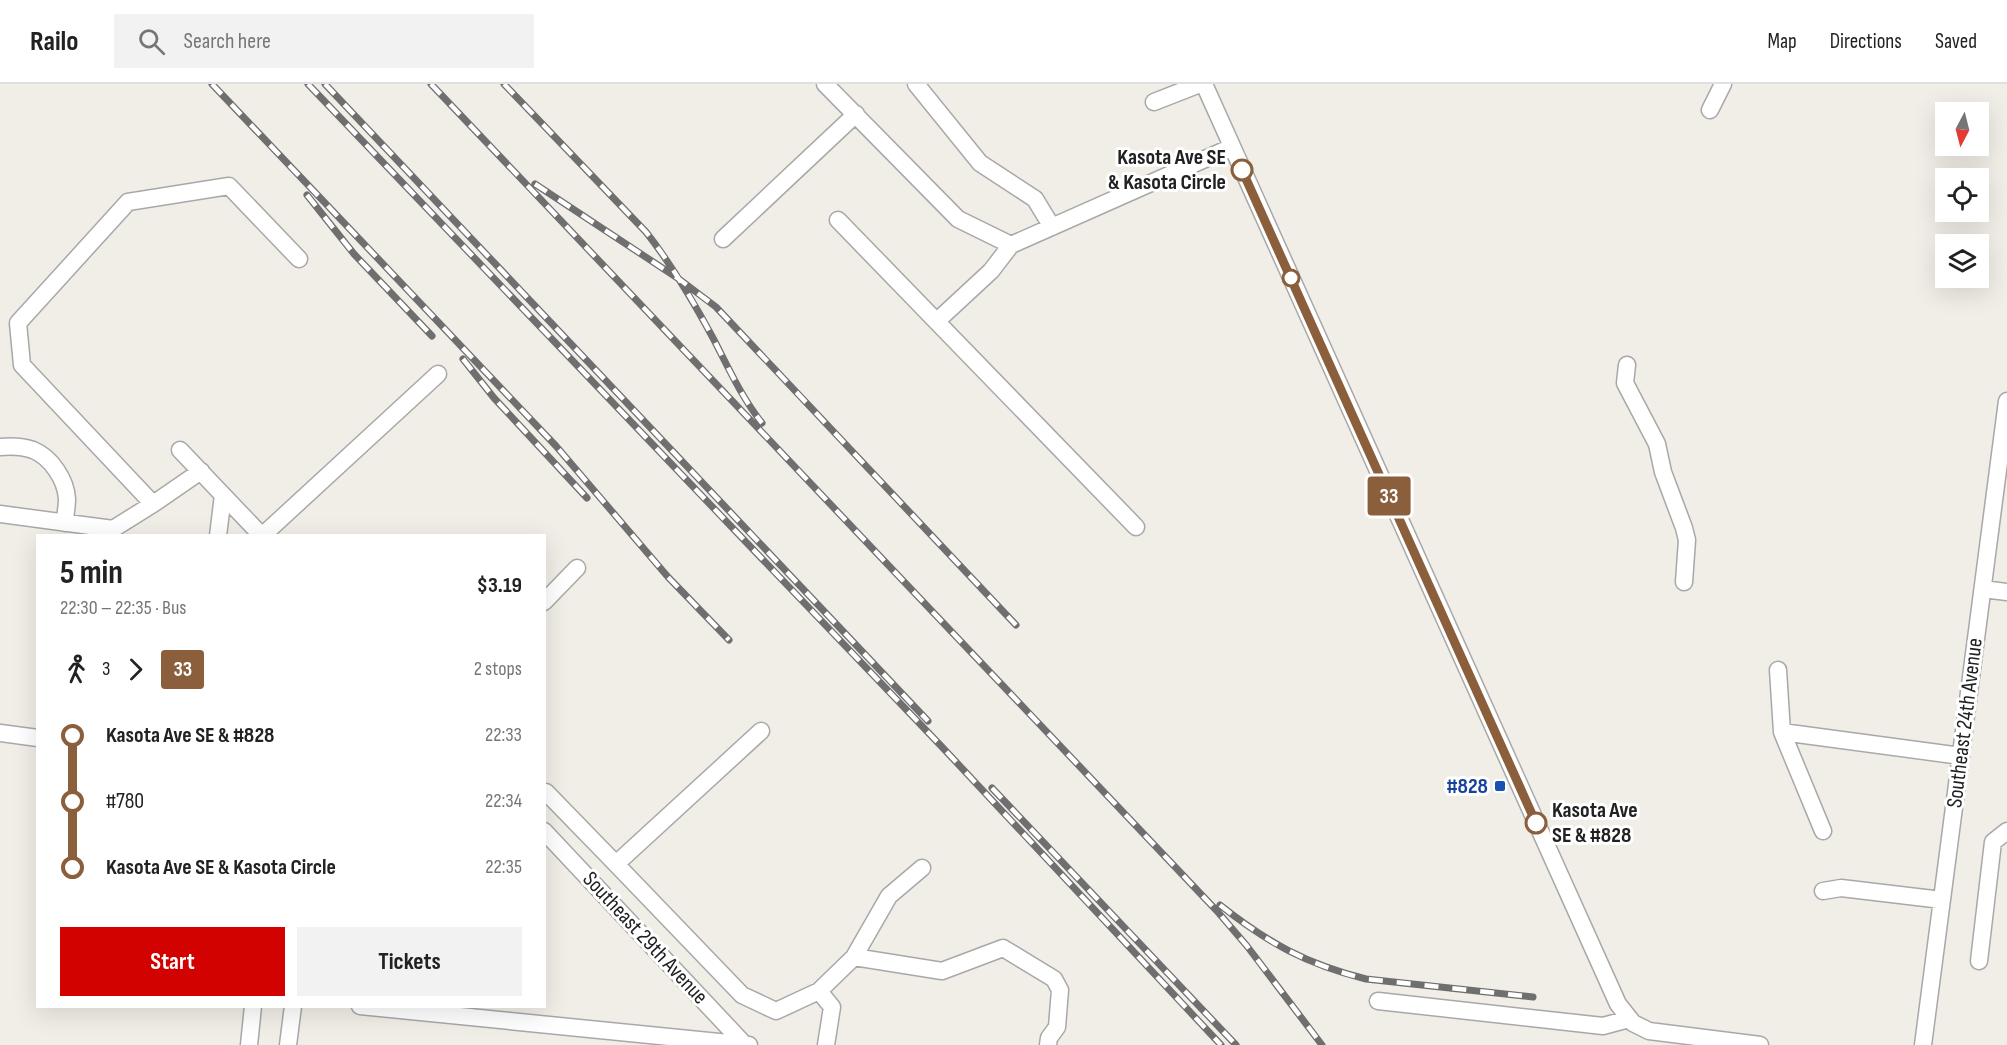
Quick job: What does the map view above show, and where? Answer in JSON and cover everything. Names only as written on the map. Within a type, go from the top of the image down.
[{"type":"street","points":[[825,84],[958,219],[1011,245]]},
{"type":"street","points":[[916,84],[980,163],[1035,199],[1052,227]]},
{"type":"street","points":[[1154,102],[1202,84],[1618,1004],[1631,1021],[1649,1031],[1760,1045]]},
{"type":"street","points":[[1710,110],[1723,84]]},
{"type":"street","points":[[723,239],[856,114]]},
{"type":"street","points":[[937,321],[992,271],[1011,245],[1232,147]]},
{"type":"street","points":[[153,504],[22,365],[18,322],[128,202],[229,186],[299,259]]},
{"type":"street","points":[[838,220],[1136,527]]},
{"type":"street","points":[[1628,365],[1625,383],[1657,444],[1663,472],[1684,528],[1687,540],[1684,582]]},
{"type":"street","points":[[264,534],[438,374]]},
{"type":"street","name":"Southeast 24th Avenue","points":[[1923,1045],[2004,444],[2007,401]]},
{"type":"street","points":[[0,447],[17,446],[35,451],[48,460],[65,485],[67,498],[65,523]]},
{"type":"street","points":[[180,450],[260,534]]},
{"type":"street","points":[[0,514],[113,529],[201,471]]},
{"type":"street","points":[[218,534],[223,495]]},
{"type":"street","points":[[546,600],[577,568]]},
{"type":"street","points":[[1983,589],[2007,591]]},
{"type":"street","points":[[1778,670],[1782,732],[1823,831]]},
{"type":"street","points":[[616,864],[761,731]]},
{"type":"street","points":[[1782,732],[1961,756]]},
{"type":"street","points":[[0,733],[36,738]]},
{"type":"street","points":[[546,792],[742,995],[776,1011],[819,991],[854,957],[889,896],[922,868]]},
{"type":"street","points":[[1979,961],[1993,842],[2007,831]]},
{"type":"street","name":"Southeast 29th Avenue","points":[[546,833],[747,1045]]},
{"type":"street","points":[[1822,891],[1841,888],[1942,900]]},
{"type":"street","points":[[854,957],[942,971],[1003,948],[1054,979],[1060,990],[1057,1027],[1049,1038],[1048,1045]]},
{"type":"street","points":[[819,991],[832,1007],[826,1045]]},
{"type":"street","points":[[1378,1001],[1603,1026],[1631,1021]]},
{"type":"street","points":[[249,1045],[253,1008]]},
{"type":"street","points":[[288,1045],[293,1008]]},
{"type":"street","points":[[376,1008],[616,1039],[747,1045]]},
{"type":"railway","points":[[212,84],[556,446],[668,577],[729,640]]},
{"type":"railway","points":[[308,84],[943,748],[1221,1045]]},
{"type":"railway","points":[[325,84],[928,721]]},
{"type":"railway","points":[[431,84],[1217,911],[1247,946],[1322,1045]]},
{"type":"railway","points":[[504,84],[656,245],[690,297],[742,393],[762,423]]},
{"type":"railway","points":[[535,184],[679,279],[716,307],[1016,625]]},
{"type":"railway","points":[[307,195],[354,254],[432,336]]},
{"type":"railway","points":[[463,359],[494,398],[587,498]]},
{"type":"railway","points":[[992,788],[1236,1045]]},
{"type":"railway","points":[[1220,905],[1289,951],[1344,973],[1366,979],[1533,997]]},
{"type":"bus line","name":"33","points":[[1242,170],[1536,823]]},
{"type":"place","name":"Kasota Ave SE & Kasota Circle","points":[[1242,170]]},
{"type":"place","name":"#828","points":[[1500,786]]},
{"type":"place","name":"Kasota Ave SE & #828","points":[[1536,823]]}]
